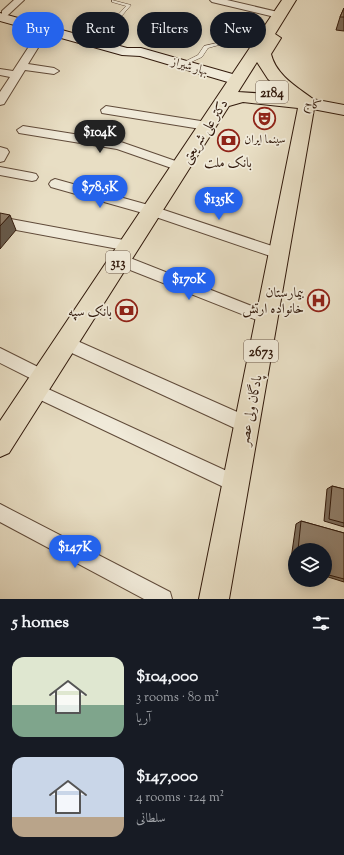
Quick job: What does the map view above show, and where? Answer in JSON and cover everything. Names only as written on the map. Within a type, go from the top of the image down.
[{"type":"main road","name":"دکتر علی شریعتی","points":[[266,40],[279,15],[289,0]]},
{"type":"main road","name":"دکتر علی شریعتی","points":[[266,43],[297,0]]},
{"type":"main road","name":"بهار شیراز","points":[[2,14],[12,18]]},
{"type":"main road","name":"بهار شیراز","points":[[2,14],[72,31]]},
{"type":"main road","name":"بهار شیراز","points":[[64,35],[127,52],[141,52],[238,80]]},
{"type":"main road","name":"بهار شیراز","points":[[129,45],[141,52]]},
{"type":"main road","name":"دکتر علی شریعتی","points":[[0,444],[207,126],[262,48]]},
{"type":"main road","points":[[262,48],[264,61],[272,72],[287,88],[307,103]]},
{"type":"main road","name":"کاج","points":[[238,80],[307,103],[344,110]]},
{"type":"main road","points":[[223,102],[242,96],[307,103]]},
{"type":"main road","name":"پادگان ولی عصر","points":[[214,599],[307,103]]},
{"type":"street","points":[[2,14],[19,0]]},
{"type":"street","points":[[215,0],[279,15]]},
{"type":"street","points":[[2,96],[33,48]]},
{"type":"street","points":[[0,72],[19,70],[54,71]]},
{"type":"street","points":[[106,110],[207,126]]},
{"type":"street","points":[[23,130],[118,145],[180,167]]},
{"type":"street","points":[[0,151],[3,152],[0,158]]},
{"type":"street","points":[[0,171],[32,177]]},
{"type":"street","points":[[55,184],[152,211],[279,254]]},
{"type":"street","points":[[0,222],[124,253],[267,318]]},
{"type":"street","points":[[66,343],[247,425]]},
{"type":"street","points":[[0,355],[39,384],[236,484]]},
{"type":"street","points":[[0,513],[163,599]]},
{"type":"lane","points":[[114,1],[129,4],[122,12]]},
{"type":"lane","points":[[183,64],[200,56],[206,47],[210,46]]},
{"type":"building","points":[[344,8],[344,17],[340,17]]},
{"type":"building","points":[[0,213],[10,215],[0,226]]},
{"type":"building","points":[[332,486],[344,489],[344,523],[329,519]]},
{"type":"building","points":[[301,521],[344,533],[344,579],[332,576],[332,543],[299,543]]},
{"type":"place","name":"سینما ایران","points":[[265,118]]},
{"type":"place","name":"بانک ملت","points":[[228,140]]},
{"type":"place","name":"بیمارستان خانواده ارتش","points":[[319,300]]},
{"type":"place","name":"بانک سپه","points":[[127,311]]}]
